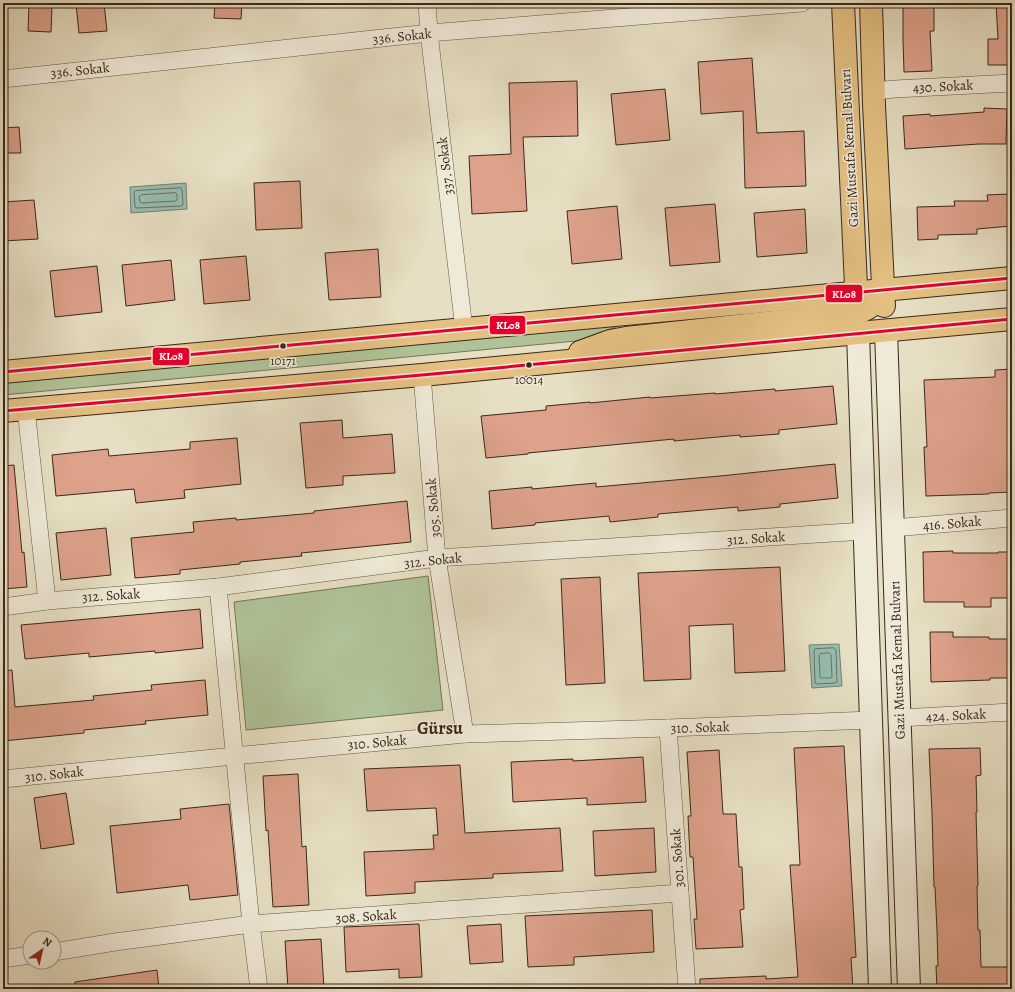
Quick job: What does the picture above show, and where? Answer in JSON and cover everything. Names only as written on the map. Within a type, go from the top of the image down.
[{"type":"main road","name":"Gazi Mustafa Kemal Bulvarı","points":[[843,3],[857,313],[880,989]]},
{"type":"main road","name":"Gazi Mustafa Kemal Bulvarı","points":[[871,3],[886,331],[909,989]]},
{"type":"main road","points":[[3,411],[422,375],[553,362],[597,345],[626,338],[857,313],[883,290],[1012,278]]},
{"type":"main road","points":[[3,372],[464,329],[857,313],[886,331],[1012,319]]},
{"type":"street","name":"337. Sokak","points":[[427,3],[428,32],[464,329]]},
{"type":"street","name":"336. Sokak","points":[[3,79],[428,32],[802,3]]},
{"type":"street","name":"430. Sokak","points":[[874,91],[1012,83]]},
{"type":"street","name":"305. Sokak","points":[[422,375],[437,558],[465,734]]},
{"type":"street","points":[[26,409],[47,600]]},
{"type":"street","name":"416. Sokak","points":[[893,528],[1012,518]]},
{"type":"street","name":"312. Sokak","points":[[3,607],[47,600],[218,587],[437,558],[865,532]]},
{"type":"street","points":[[218,587],[250,924],[259,989]]},
{"type":"street","name":"424. Sokak","points":[[899,718],[1012,712]]},
{"type":"street","name":"310. Sokak","points":[[3,779],[465,734],[871,720]]},
{"type":"street","name":"301. Sokak","points":[[668,728],[687,989]]},
{"type":"street","name":"308. Sokak","points":[[62,951],[250,924],[680,893]]},
{"type":"street","points":[[3,960],[22,956]]},
{"type":"shaded area","points":[[621,325],[576,341],[3,395],[3,380]]},
{"type":"shaded area","points":[[428,576],[443,710],[246,730],[234,602]]},
{"type":"water","points":[[186,183],[187,209],[131,213],[130,187]]},
{"type":"water","points":[[839,644],[842,686],[812,688],[809,645]]},
{"type":"building","points":[[104,3],[107,31],[79,33],[76,4]]},
{"type":"building","points":[[215,3],[242,3],[241,19],[214,18]]},
{"type":"building","points":[[996,3],[1012,3],[1012,65],[988,65],[988,39],[998,39]]},
{"type":"building","points":[[29,4],[52,5],[51,32],[28,31]]},
{"type":"building","points":[[903,4],[934,4],[934,31],[930,31],[932,71],[904,72]]},
{"type":"building","points":[[752,58],[757,133],[804,131],[806,186],[745,188],[743,111],[701,114],[698,62]]},
{"type":"building","points":[[577,81],[578,136],[523,137],[527,211],[472,214],[469,156],[511,154],[509,83]]},
{"type":"building","points":[[665,89],[670,140],[616,145],[611,94]]},
{"type":"building","points":[[984,108],[1007,109],[1006,144],[979,144],[905,149],[903,116],[930,114],[930,116],[984,112]]},
{"type":"building","points":[[19,127],[21,153],[3,153],[3,128]]},
{"type":"building","points":[[300,181],[302,228],[256,230],[254,183]]},
{"type":"building","points":[[1009,194],[1011,226],[977,229],[977,234],[938,235],[938,239],[918,240],[917,207],[955,206],[954,201],[988,201],[987,195]]},
{"type":"building","points":[[34,200],[38,239],[3,241],[3,202]]},
{"type":"building","points":[[715,204],[720,262],[670,266],[665,208]]},
{"type":"building","points":[[617,206],[622,259],[572,264],[567,211]]},
{"type":"building","points":[[805,209],[807,253],[757,257],[754,213]]},
{"type":"building","points":[[378,249],[381,297],[329,300],[325,253]]},
{"type":"building","points":[[246,256],[250,300],[204,304],[200,260]]},
{"type":"building","points":[[171,260],[175,300],[126,306],[122,265]]},
{"type":"building","points":[[97,266],[102,312],[55,317],[50,271]]},
{"type":"building","points":[[1012,369],[1012,492],[926,496],[924,447],[927,447],[924,380],[995,377],[995,370]]},
{"type":"building","points":[[833,386],[837,424],[779,430],[779,434],[740,437],[740,435],[674,441],[674,439],[486,458],[481,416],[546,410],[546,406],[590,402]]},
{"type":"building","points":[[342,420],[343,438],[392,434],[395,473],[343,476],[343,485],[306,488],[300,423]]},
{"type":"building","points":[[237,438],[241,484],[184,490],[185,498],[136,503],[134,489],[56,496],[52,455],[108,449],[109,456],[190,449],[190,442]]},
{"type":"building","points":[[835,464],[838,498],[780,504],[780,507],[738,511],[738,507],[658,514],[658,517],[610,522],[609,516],[535,523],[535,525],[492,529],[489,491],[532,487],[532,489],[596,483],[596,487]]},
{"type":"building","points":[[14,465],[22,553],[24,552],[27,587],[3,589],[3,466]]},
{"type":"building","points":[[407,501],[411,542],[301,553],[302,556],[240,562],[240,564],[180,570],[180,574],[135,578],[131,538],[194,532],[193,522],[314,513],[314,511]]},
{"type":"building","points":[[106,528],[111,575],[61,580],[56,533]]},
{"type":"building","points":[[953,551],[953,553],[1012,552],[1012,598],[991,598],[991,607],[964,607],[964,602],[924,602],[923,552]]},
{"type":"building","points":[[780,567],[785,671],[735,673],[733,624],[689,626],[691,679],[644,681],[638,573]]},
{"type":"building","points":[[600,577],[605,683],[566,685],[561,579]]},
{"type":"building","points":[[200,609],[203,648],[155,653],[155,651],[89,657],[89,653],[25,659],[21,625]]},
{"type":"building","points":[[930,632],[953,632],[953,637],[989,637],[989,639],[1012,639],[1012,678],[931,682]]},
{"type":"building","points":[[12,670],[15,707],[94,700],[93,696],[152,690],[151,685],[205,680],[208,715],[145,721],[146,724],[84,730],[84,733],[3,741],[3,671]]},
{"type":"building","points":[[844,746],[856,957],[851,958],[853,989],[700,989],[700,979],[766,976],[766,979],[798,977],[790,865],[800,865],[794,748]]},
{"type":"building","points":[[980,748],[981,775],[976,776],[976,812],[978,930],[980,930],[981,967],[1012,967],[1012,989],[937,989],[937,931],[929,749]]},
{"type":"building","points":[[719,750],[723,814],[736,814],[739,867],[742,867],[744,909],[740,910],[743,947],[696,949],[694,919],[697,919],[693,857],[690,857],[688,816],[691,816],[687,752]]},
{"type":"building","points":[[643,757],[646,802],[587,805],[587,798],[513,802],[511,762],[573,759],[573,761]]},
{"type":"building","points":[[460,765],[465,833],[560,828],[563,871],[493,874],[493,878],[415,882],[415,893],[366,896],[364,852],[434,849],[433,835],[438,835],[436,808],[367,811],[364,769]]},
{"type":"building","points":[[298,774],[302,847],[306,846],[309,905],[273,907],[263,776]]},
{"type":"building","points":[[66,793],[74,844],[41,849],[34,798]]},
{"type":"building","points":[[229,804],[238,895],[190,900],[188,885],[117,893],[110,826],[181,819],[180,809]]},
{"type":"building","points":[[654,828],[656,872],[595,876],[593,831]]},
{"type":"building","points":[[652,910],[654,952],[574,957],[574,965],[528,967],[525,916]]},
{"type":"building","points":[[419,924],[422,977],[399,978],[399,969],[346,972],[344,927]]},
{"type":"building","points":[[501,924],[503,962],[470,964],[467,926]]},
{"type":"building","points":[[321,939],[324,989],[288,989],[285,941]]},
{"type":"building","points":[[157,970],[159,989],[75,989],[75,982]]},
{"type":"transit line","name":"KL08","points":[[3,372],[1012,278]]},
{"type":"transit line","name":"KL08","points":[[3,411],[422,375],[1012,319]]},
{"type":"place","name":"10171","points":[[283,346]]},
{"type":"place","name":"10014","points":[[529,365]]},
{"type":"district","name":"Gürsu","points":[[440,728]]}]
